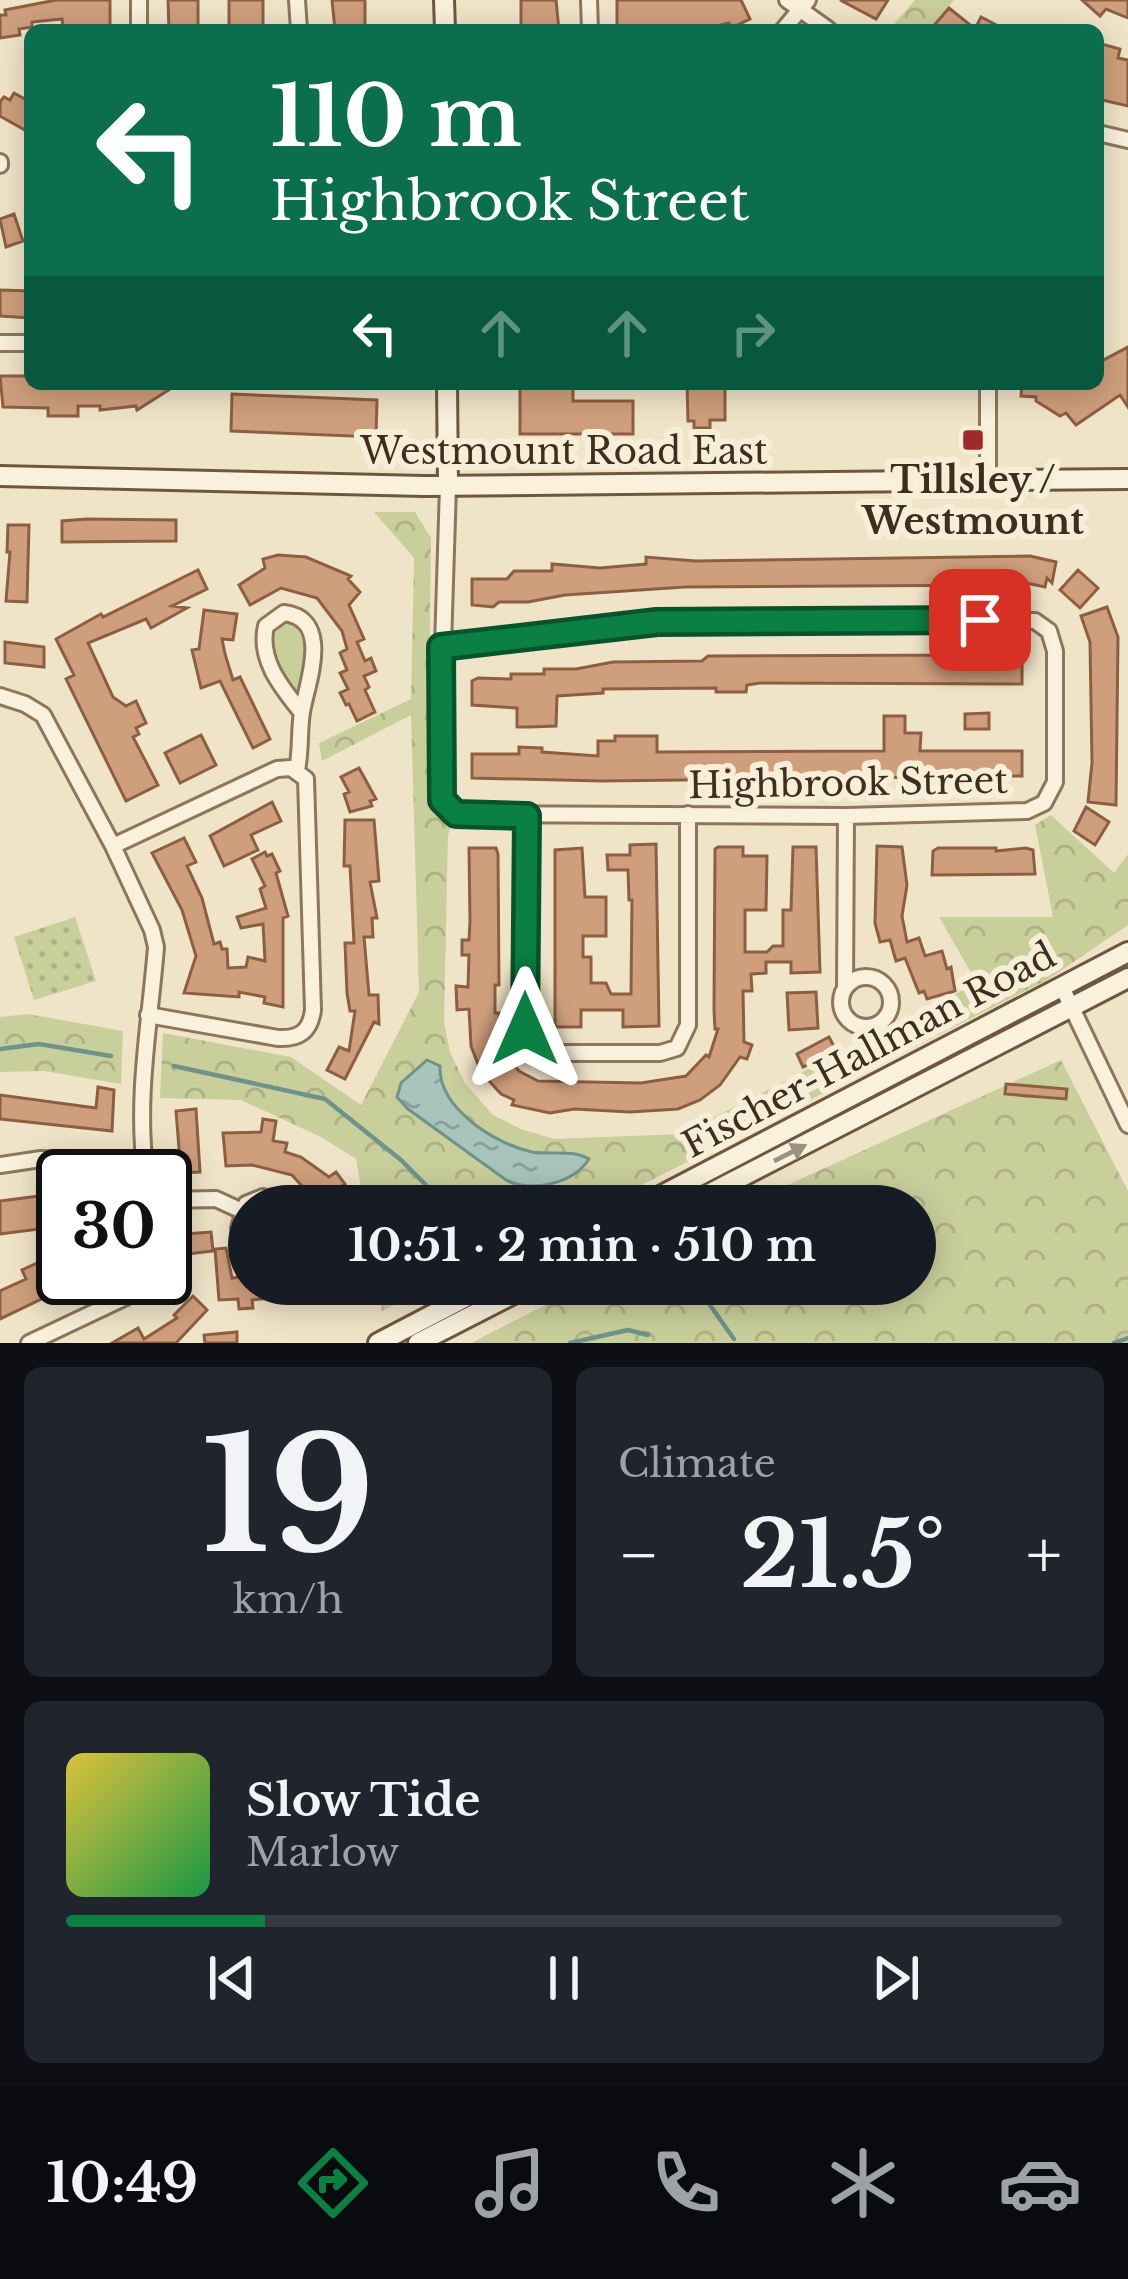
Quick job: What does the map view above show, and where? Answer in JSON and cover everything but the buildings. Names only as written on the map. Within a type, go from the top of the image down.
[{"type":"main road","points":[[447,390],[448,486]]},
{"type":"main road","name":"Westmount Road East","points":[[0,476],[448,486],[1128,479]]},
{"type":"main road","name":"Fischer-Hallman Road","points":[[681,1185],[1128,952]]},
{"type":"main road","name":"Fischer-Hallman Road","points":[[727,1185],[1128,978]]},
{"type":"main road","points":[[378,1343],[451,1305]]},
{"type":"main road","points":[[418,1343],[492,1305]]},
{"type":"street","points":[[798,3],[822,24]]},
{"type":"street","points":[[988,390],[988,479]]},
{"type":"street","points":[[441,647],[448,486]]},
{"type":"street","points":[[148,1015],[278,1038],[305,1032],[313,1010],[307,788],[297,770],[302,713],[313,674],[310,633],[300,616],[284,613],[266,626],[263,640],[270,667],[302,713]]},
{"type":"street","name":"Highbrook Street","points":[[1035,621],[1049,631],[1055,651],[1055,782],[1045,803],[1027,811],[456,814],[442,800],[441,647],[675,622],[1035,621]]},
{"type":"street","points":[[0,696],[43,715],[152,930],[156,947],[148,1015],[145,1149]]},
{"type":"street","points":[[113,846],[277,770],[297,770]]},
{"type":"street","points":[[527,816],[525,1029],[529,1039],[550,1053],[638,1053],[677,1048],[688,1025],[688,814]]},
{"type":"street","points":[[845,988],[846,815]]},
{"type":"street","points":[[1062,987],[1128,1125]]},
{"type":"street","points":[[0,1165],[36,1160]]},
{"type":"street","points":[[192,1199],[228,1204]]},
{"type":"street","points":[[29,1343],[109,1305]]},
{"type":"green space","points":[[915,0],[954,0],[934,24],[894,24]]},
{"type":"green space","points":[[374,512],[415,512],[431,538],[428,796],[453,821],[448,835],[444,1022],[450,1052],[465,1083],[493,1115],[554,1139],[681,1134],[977,983],[939,917],[1053,917],[1035,825],[1051,815],[1114,873],[1128,854],[1128,925],[1047,980],[642,1185],[360,1185],[356,1159],[241,1100],[160,1098],[163,1033],[291,1057],[361,1105],[419,992],[411,715],[322,761],[319,743],[411,699],[414,558]]},
{"type":"green space","points":[[289,623],[300,634],[304,651],[302,688],[296,693],[291,692],[269,645],[269,632]]},
{"type":"green space","points":[[75,917],[96,981],[34,1000],[14,937]]},
{"type":"green space","points":[[28,1014],[123,1031],[121,1084],[44,1071],[0,1072],[0,1017]]},
{"type":"green space","points":[[1061,1060],[1128,1191],[1128,1343],[471,1343],[545,1305],[936,1305],[936,1185],[788,1185]]},
{"type":"water","points":[[427,1060],[440,1066],[448,1096],[458,1110],[486,1132],[532,1152],[589,1159],[573,1175],[551,1184],[522,1185],[506,1180],[408,1109],[397,1097],[401,1083]]},
{"type":"waterway","points":[[0,1049],[39,1044],[111,1056]]},
{"type":"waterway","points":[[174,1066],[325,1099],[426,1185]]},
{"type":"waterway","points":[[710,1305],[734,1339]]},
{"type":"waterway","points":[[570,1343],[628,1330],[648,1335]]},
{"type":"waterway","points":[[1114,1343],[1128,1338]]},
{"type":"place","name":"Tillsley / Westmount","points":[[973,440]]},
{"type":"route","points":[[525,1029],[527,816],[456,814],[442,800],[441,647],[657,622],[980,620]]}]
